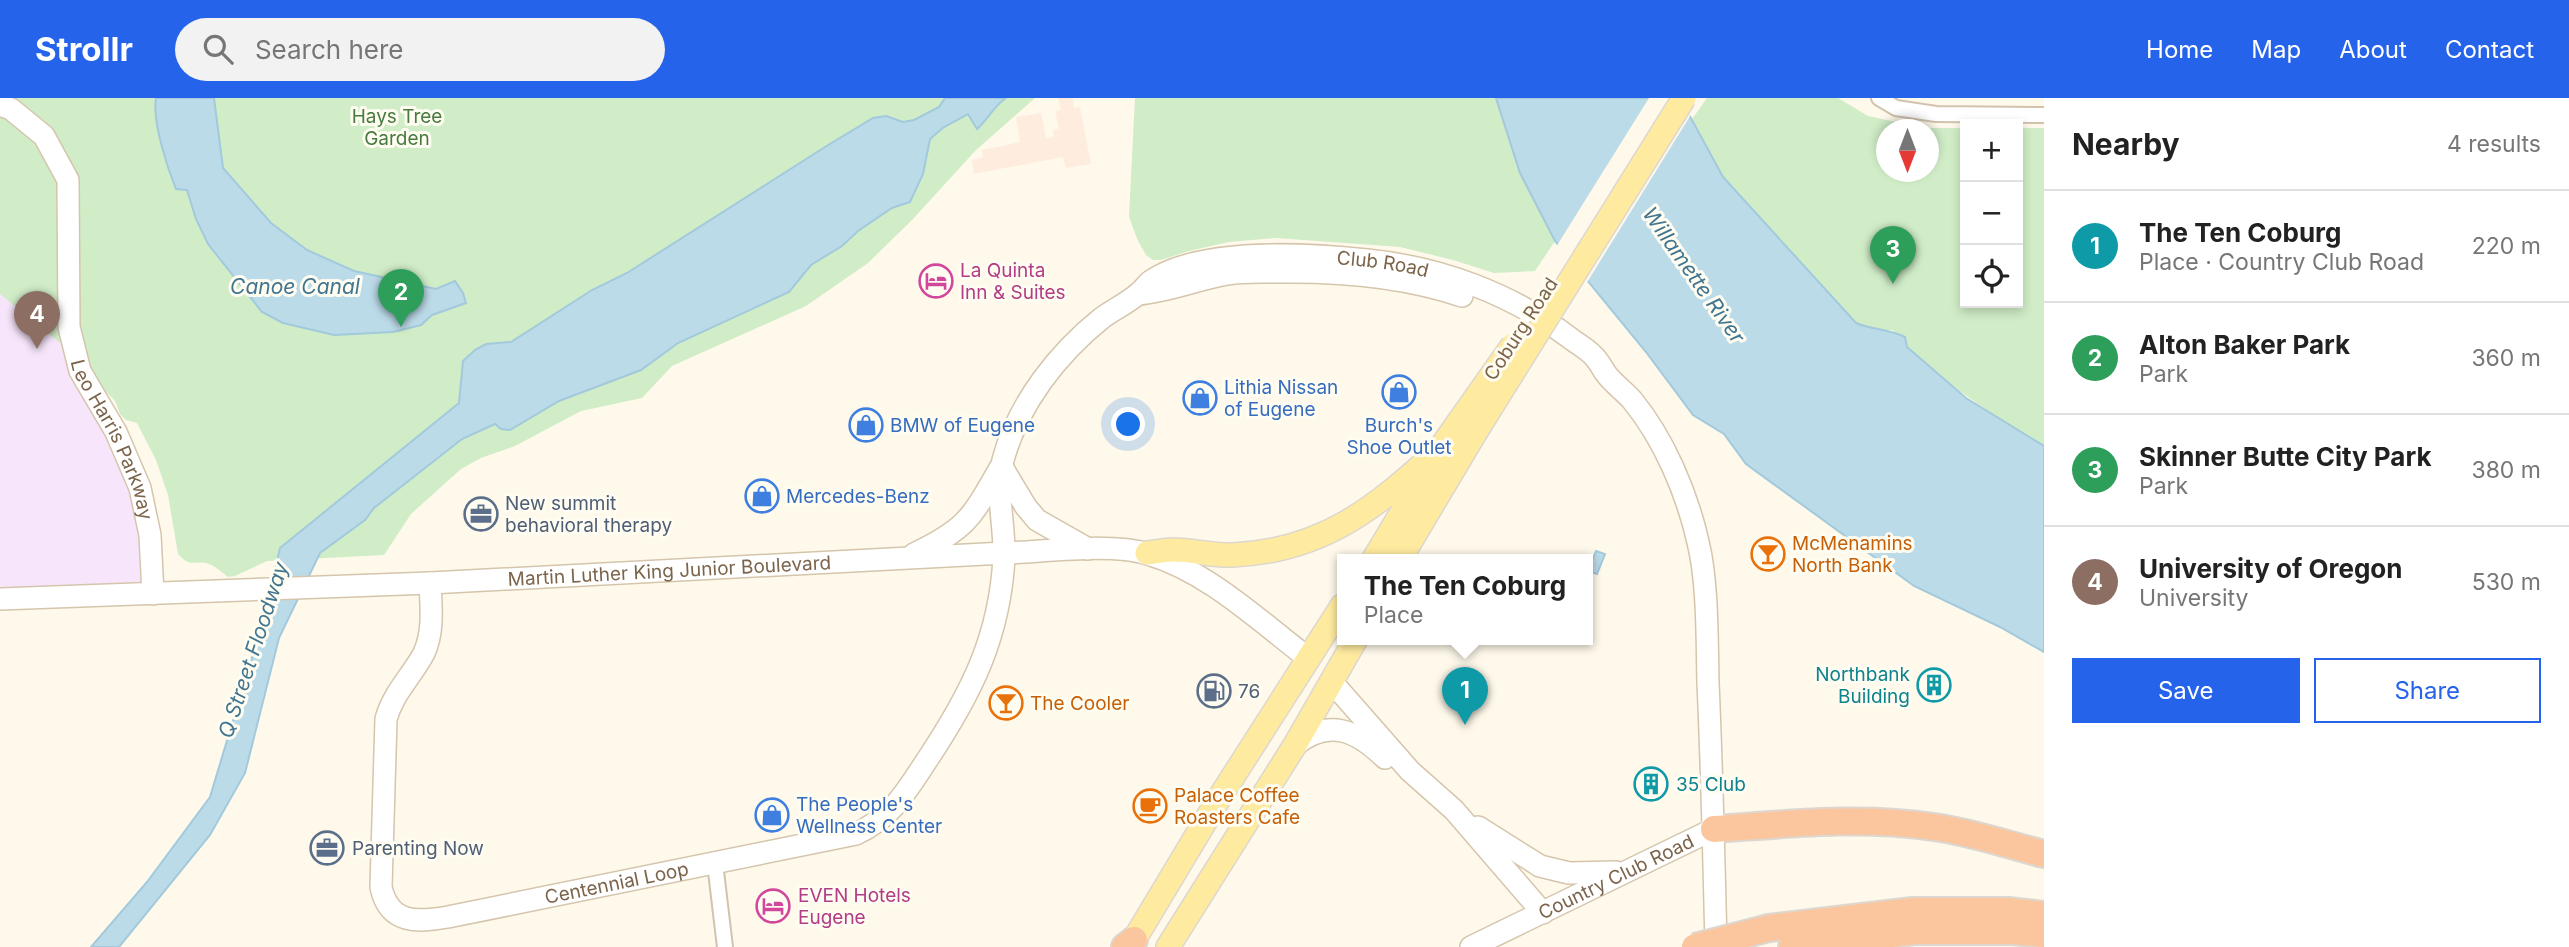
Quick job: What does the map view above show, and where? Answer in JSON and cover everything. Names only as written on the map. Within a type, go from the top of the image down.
[{"type":"highway","points":[[1714,829],[1823,822],[1881,822],[1935,827],[2044,854]]},
{"type":"highway","points":[[1695,947],[1769,928],[1913,911],[2008,911],[2044,915]]},
{"type":"highway","points":[[1792,947],[1914,931],[2012,931],[2044,934]]},
{"type":"main road","name":"Coburg Road","points":[[1404,554],[1510,349],[1666,98]]},
{"type":"main road","name":"Coburg Road","points":[[1377,554],[1439,450],[1467,428],[1684,98]]},
{"type":"main road","name":"Leo Harris Parkway","points":[[0,105],[11,108],[44,136],[68,180],[69,327],[80,371],[116,432],[140,488],[150,535],[153,594]]},
{"type":"main road","name":"Club Road","points":[[1004,553],[1002,466],[1018,420],[1043,380],[1065,352],[1107,314],[1138,295],[1150,281],[1178,269],[1228,258],[1304,255],[1384,261],[1420,268],[1490,290],[1546,320],[1596,358],[1604,372],[1632,400],[1652,429],[1681,486],[1699,545],[1706,637],[1714,829]]},
{"type":"main road","points":[[1147,553],[1173,550],[1231,555],[1270,551],[1304,542],[1349,523],[1385,499],[1439,450]]},
{"type":"main road","points":[[904,559],[943,540],[964,524],[973,515],[1002,466],[1026,507],[1037,520],[1090,550]]},
{"type":"main road","name":"Martin Luther King Junior Boulevard","points":[[0,599],[248,592],[1090,550],[1147,553],[1177,566],[1209,584],[1308,658]]},
{"type":"main road","name":"Centennial Loop","points":[[430,583],[429,640],[423,654],[393,698],[386,719],[381,887],[392,909],[410,920],[429,920],[715,863],[856,834],[874,825],[892,810],[955,718],[974,683],[983,661],[1001,587],[1004,553]]},
{"type":"main road","points":[[1129,944],[1337,614]]},
{"type":"main road","points":[[1308,658],[1324,659],[1336,655],[1349,645]]},
{"type":"main road","points":[[1168,947],[1295,745],[1353,645]]},
{"type":"main road","name":"Country Club Road","points":[[1331,681],[1410,771],[1454,810],[1543,913],[1714,829],[1716,947]]},
{"type":"main road","points":[[1295,745],[1311,733],[1331,730],[1350,734],[1369,742],[1392,764],[1410,771]]},
{"type":"main road","points":[[1454,810],[1540,866],[1569,873],[1625,872]]},
{"type":"main road","points":[[1471,947],[1543,913]]},
{"type":"street","points":[[1880,98],[1896,108],[1936,114],[2044,115]]},
{"type":"street","points":[[715,863],[725,947]]},
{"type":"shaded area","points":[[1058,98],[1073,98],[1074,108],[1080,107],[1091,164],[1066,168],[1063,157],[974,174],[972,160],[983,157],[982,150],[1020,142],[1016,117],[1041,113],[1046,138],[1054,137],[1053,130],[1059,129],[1055,111],[1061,110]]},
{"type":"shaded area","points":[[0,105],[69,327],[140,488],[153,594],[0,599]]},
{"type":"green space","name":"Hays Tree Garden","points":[[0,98],[1035,98],[976,150],[868,263],[806,306],[672,366],[642,398],[581,411],[515,446],[481,458],[461,469],[411,514],[384,555],[267,561],[228,577],[211,565],[186,561],[178,554],[168,495],[156,460],[137,423],[126,420],[120,414],[115,401],[89,374],[91,368],[0,294]]},
{"type":"green space","points":[[1135,98],[1496,98],[1520,173],[1555,241],[1535,271],[1494,273],[1400,247],[1276,238],[1229,242],[1153,260],[1146,255],[1138,241],[1129,217]]},
{"type":"green space","points":[[1707,98],[1838,98],[1868,116],[1882,119],[1876,119],[1876,182],[1939,182],[1939,128],[1960,128],[1960,308],[2023,308],[2023,128],[2044,128],[2044,446],[1944,379],[1892,330],[1874,330],[1856,323],[1723,177],[1692,119]]},
{"type":"water","name":"Canoe Canal","points":[[156,98],[214,98],[223,168],[271,223],[307,250],[354,271],[436,289],[455,281],[466,303],[432,315],[421,325],[393,332],[334,335],[283,323],[262,312],[208,244],[196,219],[187,190],[176,189],[158,131]]},
{"type":"water","points":[[945,98],[1006,98],[977,129],[968,114],[944,127],[930,139],[923,174],[910,202],[892,208],[858,231],[842,246],[811,265],[789,292],[678,343],[641,370],[559,401],[510,430],[501,429],[495,424],[462,439],[374,508],[365,520],[320,553],[279,638],[245,773],[210,835],[119,947],[91,947],[147,882],[210,797],[260,631],[280,548],[459,403],[463,361],[486,344],[511,342],[592,290],[627,273],[873,118],[886,116],[903,122],[914,120],[939,107]]},
{"type":"water","name":"Willamette River","points":[[1496,98],[1680,98],[1723,177],[1856,323],[1905,337],[1907,347],[1966,398],[2044,446],[2044,652],[2000,627],[1914,586],[1746,464],[1724,434],[1693,415],[1646,352],[1555,241],[1520,173]]},
{"type":"water","points":[[1596,551],[1605,554],[1597,574],[1593,573]]},
{"type":"pier","points":[[1649,98],[1684,98],[1692,113],[1586,284],[1556,247]]},
{"type":"place","name":"La Quinta Inn & Suites","points":[[936,281]]},
{"type":"place","name":"Skinner Butte City Park","points":[[1893,284]]},
{"type":"place","name":"Alton Baker Park","points":[[401,327]]},
{"type":"place","name":"University of Oregon","points":[[37,349]]},
{"type":"place","name":"Burch's Shoe Outlet","points":[[1399,392]]},
{"type":"place","name":"Lithia Nissan of Eugene","points":[[1200,398]]},
{"type":"place","name":"BMW of Eugene","points":[[866,425]]},
{"type":"place","name":"Mercedes-Benz","points":[[762,496]]},
{"type":"place","name":"New summit behavioral therapy","points":[[481,514]]},
{"type":"place","name":"McMenamins North Bank","points":[[1768,554]]},
{"type":"place","name":"Northbank Building","points":[[1934,685]]},
{"type":"place","name":"76","points":[[1214,691]]},
{"type":"place","name":"The Cooler","points":[[1006,703]]},
{"type":"place","name":"The Ten Coburg","points":[[1465,725]]},
{"type":"place","name":"35 Club","points":[[1651,784]]},
{"type":"place","name":"Palace Coffee Roasters Cafe","points":[[1150,806]]},
{"type":"place","name":"The People's Wellness Center","points":[[772,815]]},
{"type":"place","name":"Parenting Now","points":[[327,848]]},
{"type":"place","name":"EVEN Hotels Eugene","points":[[773,906]]},
{"type":"water label","name":"Q Street Floodway","points":[[253,650]]}]
